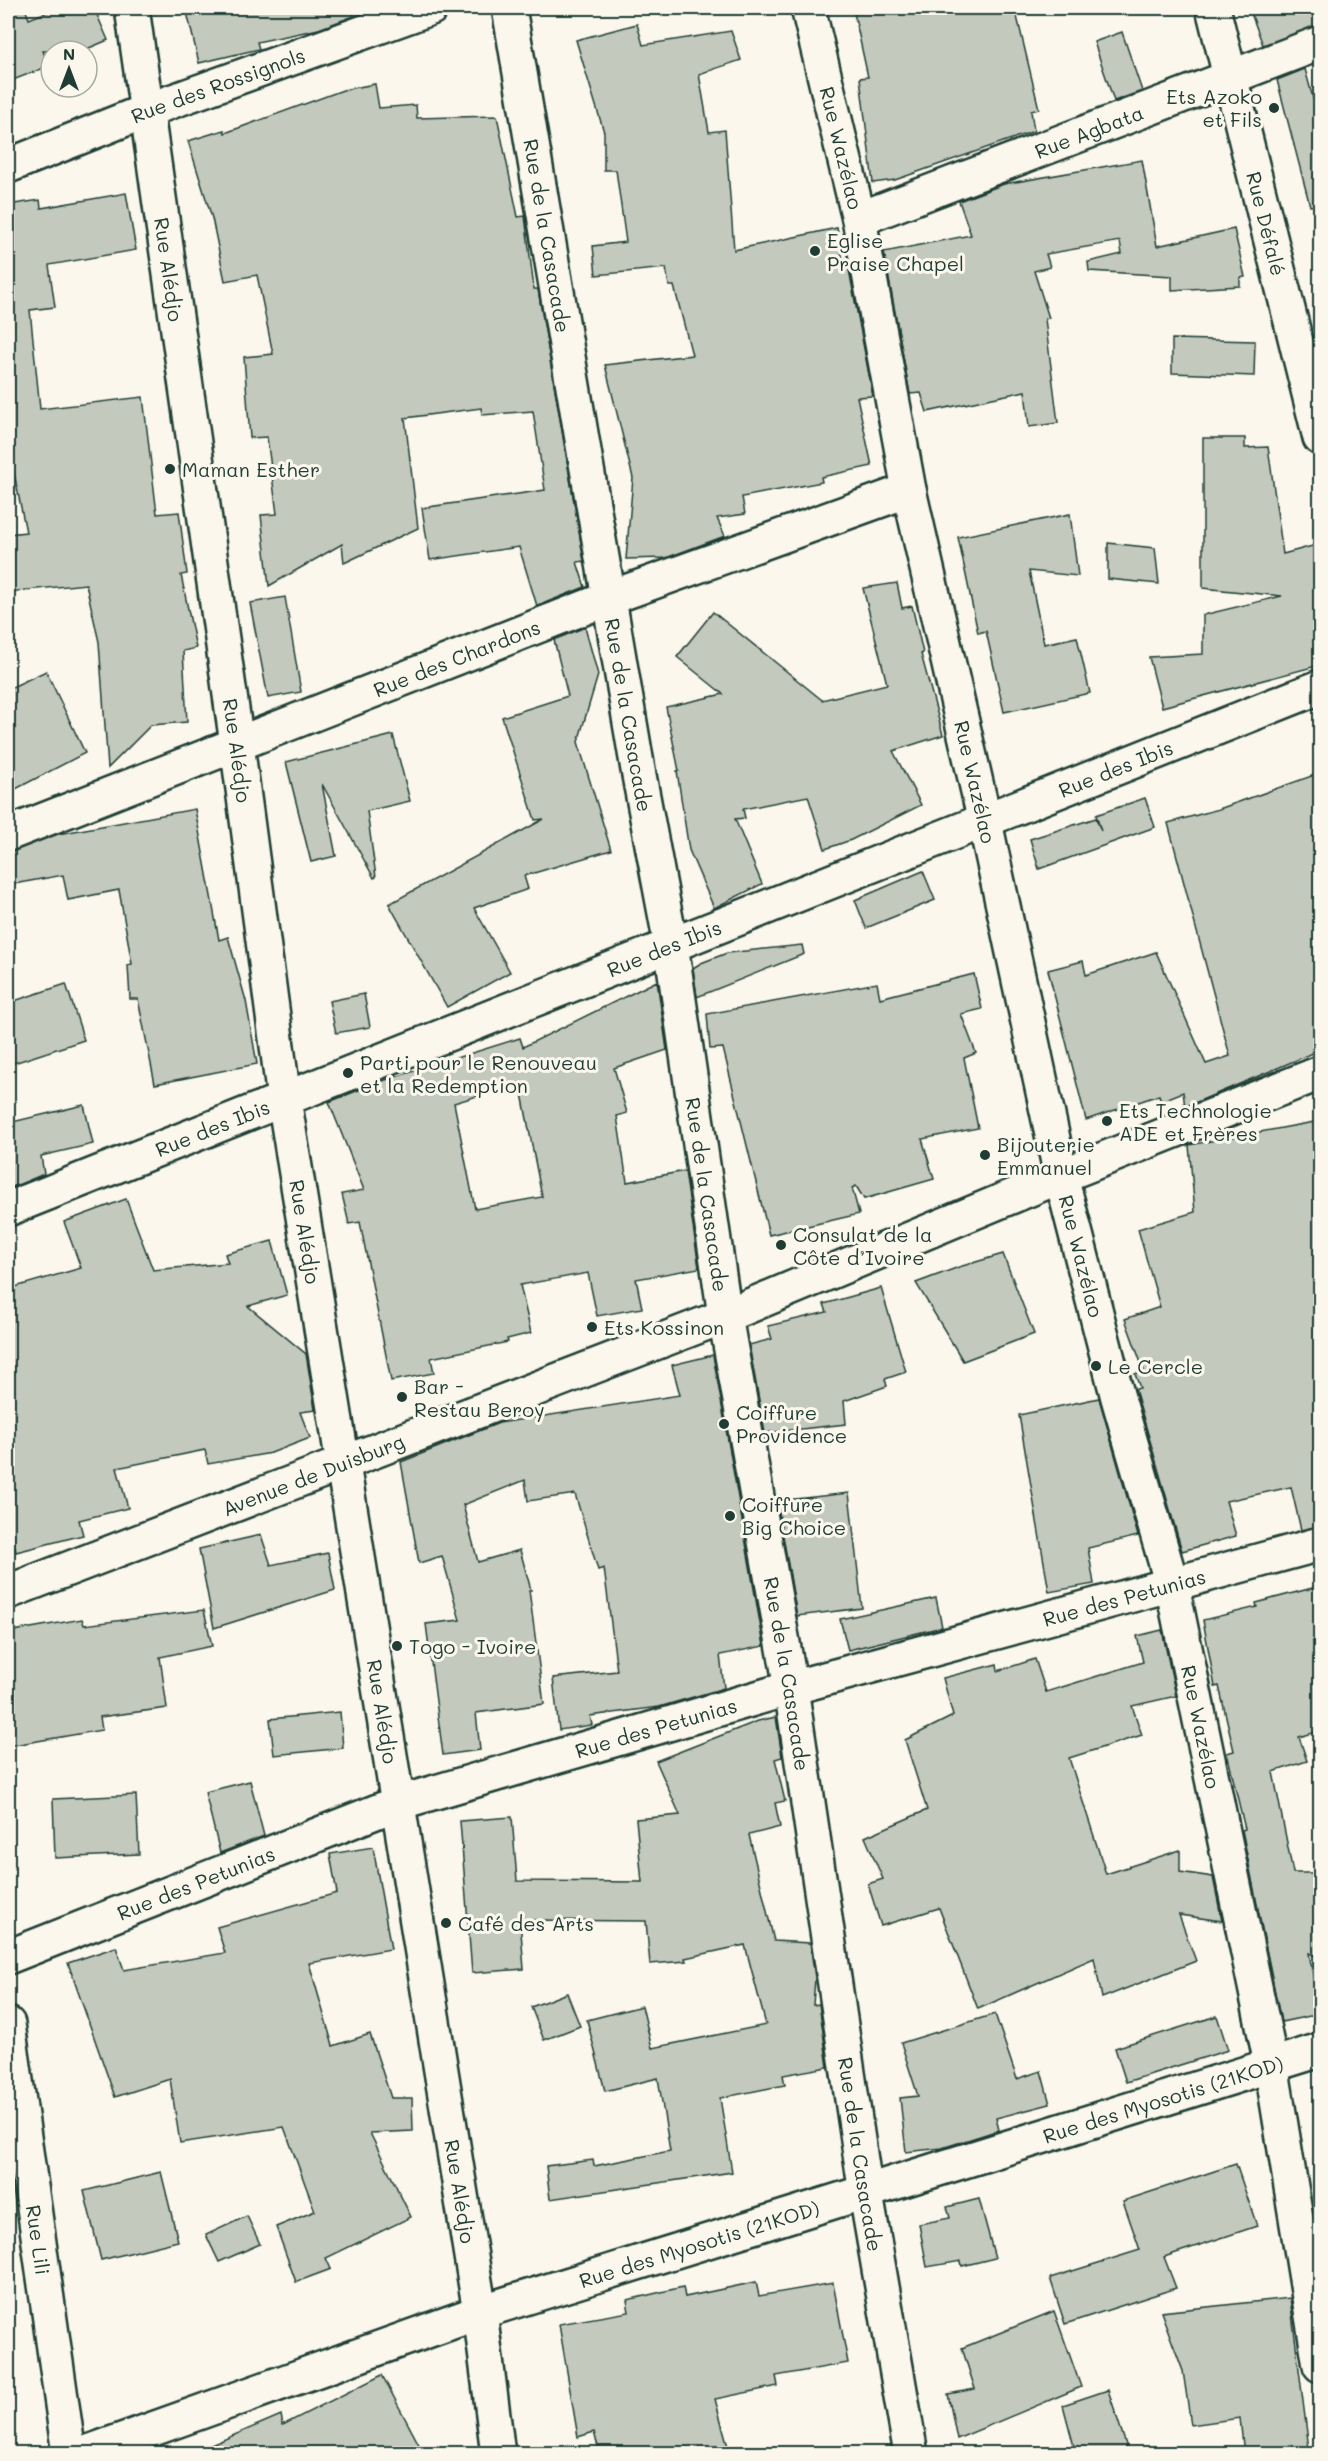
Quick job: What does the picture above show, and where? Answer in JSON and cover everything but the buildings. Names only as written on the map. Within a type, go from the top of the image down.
[{"type":"street","name":"Rue Alédjo","points":[[132,8],[237,744],[284,1098],[480,2312],[498,2454]]},
{"type":"street","name":"Rue des Rossignols","points":[[8,166],[148,110],[431,8]]},
{"type":"street","name":"Rue de la Casacade","points":[[509,8],[609,598],[671,945],[725,1316],[790,1688],[866,2194],[911,2454]]},
{"type":"street","name":"Rue Wazélao","points":[[808,8],[859,219],[909,489],[985,822],[1061,1176],[1118,1398],[1172,1585],[1270,2064],[1320,2365]]},
{"type":"street","name":"Rue Défalé","points":[[1213,8],[1320,438]]},
{"type":"street","name":"Rue Agbata","points":[[859,219],[1320,43]]},
{"type":"street","name":"Rue des Chardons","points":[[8,834],[609,598],[909,489]]},
{"type":"street","name":"Rue des Ibis","points":[[8,1209],[1320,687]]},
{"type":"street","name":"Avenue de Duisburg","points":[[8,1592],[344,1460],[725,1316],[1061,1176],[1320,1073]]},
{"type":"street","name":"Rue des Petunias","points":[[8,1957],[398,1803],[790,1688],[1320,1544]]},
{"type":"street","name":"Rue Lili","points":[[8,2024],[69,2454]]},
{"type":"street","name":"Rue des Myosotis (21KOD)","points":[[84,2454],[480,2312],[866,2194],[1320,2050]]},
{"type":"place","name":"Ets Azoko et Fils","points":[[1274,108]]},
{"type":"place","name":"Eglise Praise Chapel","points":[[815,251]]},
{"type":"place","name":"Maman Esther","points":[[170,469]]},
{"type":"place","name":"Parti pour le Renouveau et la Redemption","points":[[348,1073]]},
{"type":"place","name":"Ets Technologie ADE et Frères","points":[[1107,1121]]},
{"type":"place","name":"Bijouterie Emmanuel","points":[[985,1155]]},
{"type":"place","name":"Consulat de la Côte d’Ivoire","points":[[781,1245]]},
{"type":"place","name":"Ets Kossinon","points":[[592,1327]]},
{"type":"place","name":"Le Cercle","points":[[1096,1366]]},
{"type":"place","name":"Bar - Restau Beroy","points":[[402,1397]]},
{"type":"place","name":"Coiffure Providence","points":[[724,1424]]},
{"type":"place","name":"Coiffure Big Choice","points":[[730,1516]]},
{"type":"place","name":"Togo - Ivoire","points":[[397,1646]]},
{"type":"place","name":"Café des Arts","points":[[446,1923]]}]
